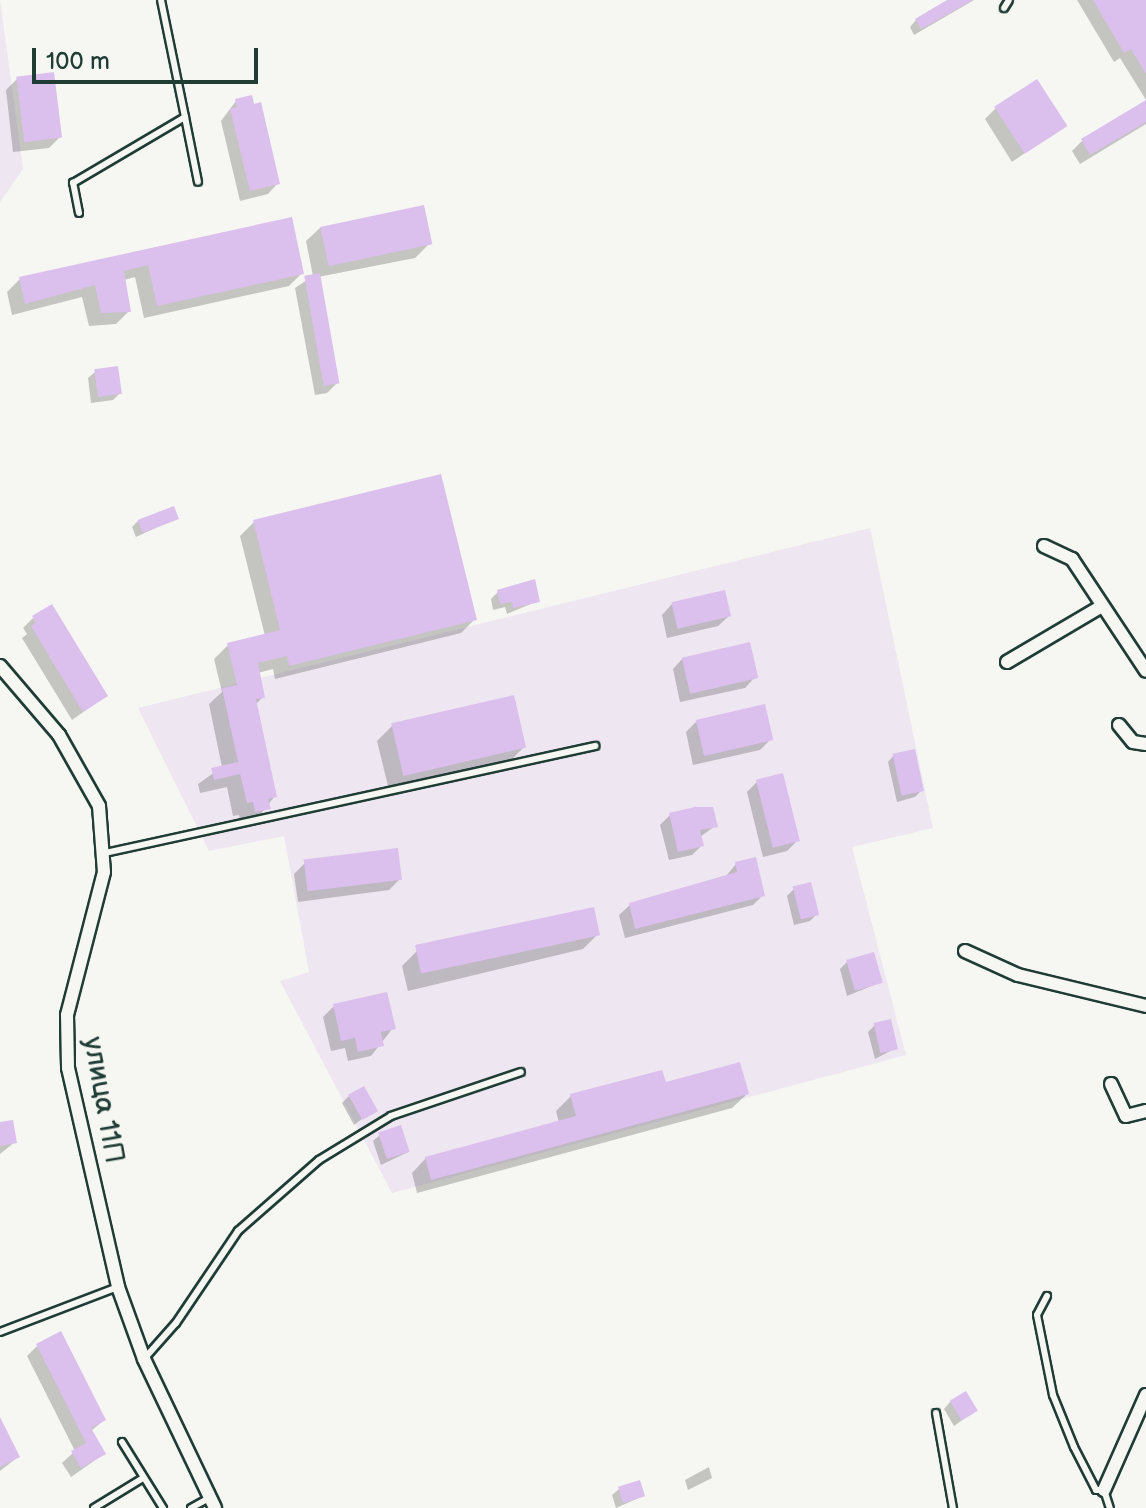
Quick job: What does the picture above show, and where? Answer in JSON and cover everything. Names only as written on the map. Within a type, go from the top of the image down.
[{"type":"street","points":[[1044,546],[1072,559],[1146,671]]},
{"type":"street","points":[[1007,662],[1102,606]]},
{"type":"street","name":"улица 11П","points":[[3,673],[59,735],[90,784],[99,806],[105,853],[67,1015],[66,1046],[118,1287],[144,1359],[213,1503]]},
{"type":"street","points":[[1119,725],[1133,742],[1146,744]]},
{"type":"street","points":[[965,951],[1018,975],[1146,1006]]},
{"type":"street","points":[[1111,1084],[1126,1116],[1146,1111]]},
{"type":"street","points":[[1104,1490],[1146,1395]]},
{"type":"lane","points":[[161,0],[198,182]]},
{"type":"lane","points":[[1004,8],[1009,0]]},
{"type":"lane","points":[[79,213],[73,183],[185,117]]},
{"type":"lane","points":[[105,853],[595,746]]},
{"type":"lane","points":[[144,1359],[176,1323],[238,1231],[319,1160],[391,1116],[521,1072]]},
{"type":"lane","points":[[0,1332],[118,1287]]},
{"type":"lane","points":[[1047,1296],[1037,1315],[1053,1395],[1096,1490],[1104,1490],[1110,1508]]},
{"type":"lane","points":[[936,1413],[953,1508]]},
{"type":"lane","points":[[122,1442],[163,1508]]},
{"type":"lane","points":[[94,1508],[143,1478]]},
{"type":"lane","points":[[191,1508],[213,1503]]},
{"type":"shaded area","points":[[0,0],[23,169],[0,202]]},
{"type":"shaded area","points":[[870,528],[933,828],[852,847],[906,1055],[392,1193],[280,981],[309,972],[284,836],[209,851],[138,708]]},
{"type":"building","points":[[947,0],[973,0],[921,29],[915,19]]},
{"type":"building","points":[[1093,0],[1146,0],[1146,74],[1131,49],[1124,53]]},
{"type":"building","points":[[54,72],[62,138],[24,142],[16,77]]},
{"type":"building","points":[[1037,79],[1067,126],[1025,154],[994,107]]},
{"type":"building","points":[[252,95],[254,104],[261,102],[280,184],[250,191],[230,109],[237,107],[235,99]]},
{"type":"building","points":[[1146,100],[1146,122],[1090,155],[1081,139]]},
{"type":"building","points":[[424,205],[432,244],[329,266],[320,227]]},
{"type":"building","points":[[292,217],[304,274],[157,306],[148,265],[124,271],[131,312],[101,313],[95,285],[25,304],[19,277]]},
{"type":"building","points":[[320,273],[339,383],[324,386],[304,276]]},
{"type":"building","points":[[118,366],[122,394],[98,397],[94,369]]},
{"type":"building","points":[[441,474],[477,620],[289,666],[287,656],[258,663],[265,698],[256,699],[277,797],[268,799],[271,809],[255,812],[253,802],[247,803],[240,774],[214,780],[211,768],[238,762],[222,688],[237,685],[227,643],[280,630],[253,520]]},
{"type":"building","points":[[174,506],[179,519],[143,533],[138,520]]},
{"type":"building","points":[[535,579],[540,602],[513,608],[512,602],[500,604],[497,590]]},
{"type":"building","points":[[725,590],[731,616],[677,629],[671,602]]},
{"type":"building","points":[[52,604],[108,696],[83,712],[31,626],[36,623],[32,616]]},
{"type":"building","points":[[750,642],[758,678],[690,694],[682,658]]},
{"type":"building","points":[[514,695],[526,748],[403,776],[391,723]]},
{"type":"building","points":[[765,704],[773,740],[704,756],[696,720]]},
{"type":"building","points":[[915,749],[924,791],[901,796],[893,754]]},
{"type":"building","points":[[783,773],[800,841],[773,848],[756,780]]},
{"type":"building","points":[[695,807],[713,807],[718,827],[700,830],[704,846],[678,852],[669,813]]},
{"type":"building","points":[[398,848],[402,880],[308,891],[304,860]]},
{"type":"building","points":[[756,857],[765,896],[635,929],[629,903],[737,872],[735,862]]},
{"type":"building","points":[[811,882],[819,915],[801,920],[793,887]]},
{"type":"building","points":[[594,907],[600,935],[421,973],[415,945]]},
{"type":"building","points":[[874,952],[883,983],[855,991],[846,960]]},
{"type":"building","points":[[387,992],[396,1029],[381,1032],[384,1046],[358,1052],[355,1038],[341,1041],[333,1004]]},
{"type":"building","points":[[891,1019],[898,1049],[880,1053],[873,1023]]},
{"type":"building","points":[[740,1062],[749,1094],[431,1180],[425,1157],[576,1116],[570,1094],[662,1070],[666,1082]]},
{"type":"building","points":[[364,1086],[378,1111],[362,1120],[348,1095]]},
{"type":"building","points":[[13,1120],[17,1143],[0,1146],[0,1122]]},
{"type":"building","points":[[401,1125],[410,1152],[387,1159],[378,1132]]},
{"type":"building","points":[[61,1331],[106,1420],[91,1428],[106,1454],[81,1468],[71,1451],[86,1443],[36,1344]]},
{"type":"building","points":[[966,1391],[978,1411],[962,1421],[950,1401]]},
{"type":"building","points":[[0,1417],[20,1457],[0,1467]]},
{"type":"building","points":[[640,1480],[645,1496],[623,1503],[618,1487]]}]
